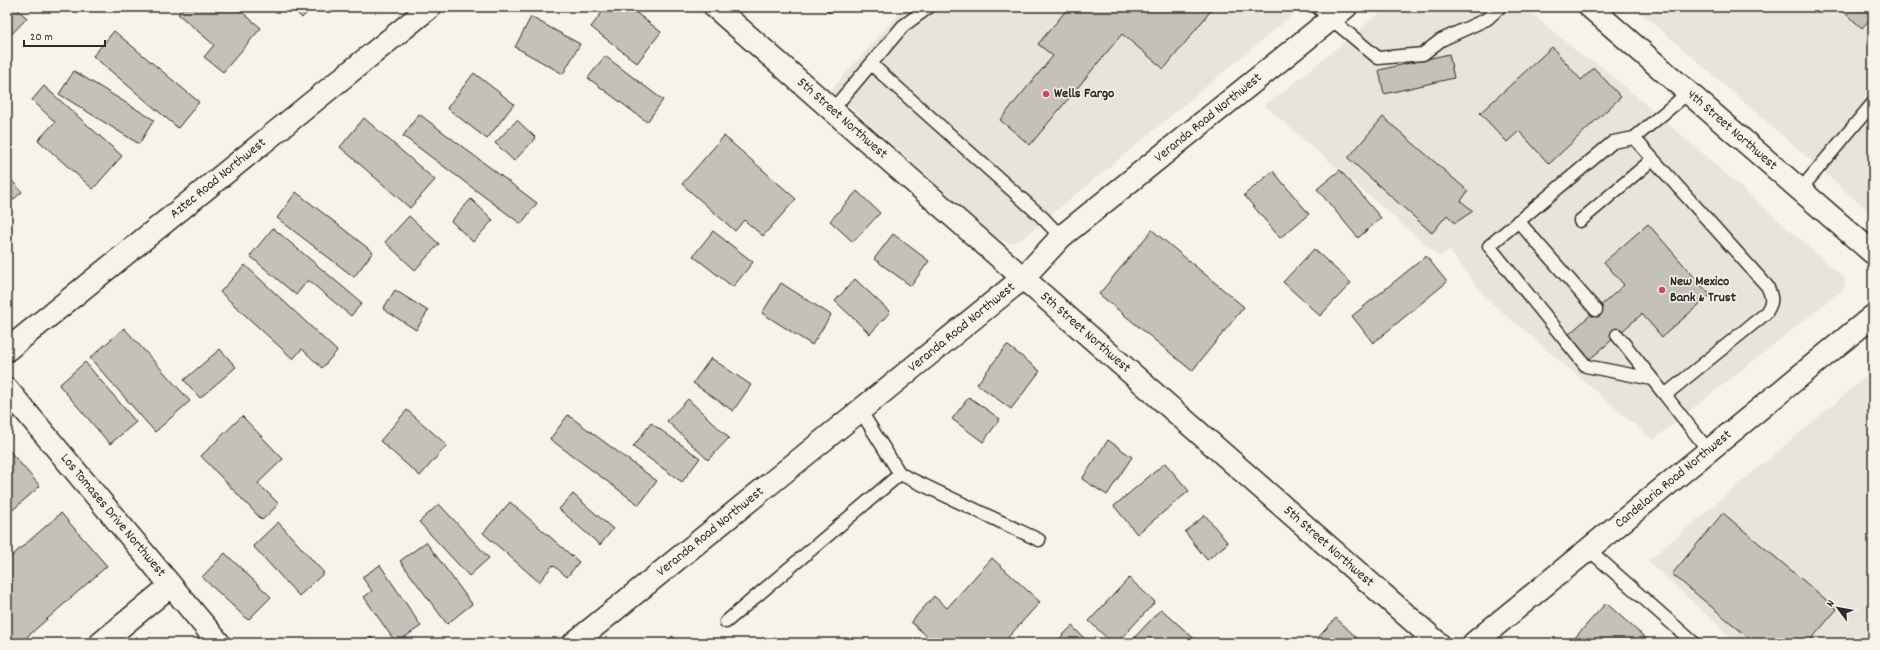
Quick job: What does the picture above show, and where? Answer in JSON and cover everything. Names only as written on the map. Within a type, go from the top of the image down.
[{"type":"street","name":"Aztec Road Northwest","points":[[7,350],[430,7]]},
{"type":"street","name":"5th Street Northwest","points":[[715,7],[1438,643]]},
{"type":"street","name":"4th Street Northwest","points":[[1590,7],[1873,253]]},
{"type":"street","name":"Veranda Road Northwest","points":[[574,643],[1023,278],[1061,237],[1331,11]]},
{"type":"street","name":"Candelaria Road Northwest","points":[[1474,643],[1873,316]]},
{"type":"street","name":"Los Tomases Drive Northwest","points":[[7,389],[219,643]]},
{"type":"street","points":[[101,643],[170,586]]},
{"type":"lane","points":[[833,110],[903,26],[929,7]]},
{"type":"lane","points":[[1331,11],[1378,58],[1423,54],[1441,40],[1487,19],[1500,7]]},
{"type":"lane","points":[[871,64],[1042,217],[1061,237]]},
{"type":"lane","points":[[1652,379],[1586,366],[1489,246],[1613,142],[1634,138],[1688,93]]},
{"type":"lane","points":[[1800,190],[1873,104]]},
{"type":"lane","points":[[1634,138],[1767,286],[1772,296],[1772,304],[1765,314],[1665,395]]},
{"type":"lane","points":[[1580,221],[1653,159]]},
{"type":"lane","points":[[1518,221],[1596,310]]},
{"type":"lane","points":[[1617,335],[1708,450]]},
{"type":"lane","points":[[860,410],[900,474],[1039,540]]},
{"type":"lane","points":[[726,622],[900,474]]},
{"type":"lane","points":[[1588,549],[1694,643]]},
{"type":"shaded area","points":[[905,7],[1302,7],[1021,240],[1010,243],[997,238],[831,90]]},
{"type":"shaded area","points":[[1387,7],[1525,7],[1582,56],[1598,64],[1701,152],[1844,278],[1845,288],[1653,440],[1486,298],[1449,250],[1440,257],[1264,105],[1277,97]]},
{"type":"shaded area","points":[[1635,7],[1873,7],[1873,215]]},
{"type":"shaded area","points":[[1873,371],[1873,643],[1737,643],[1648,561]]},
{"type":"building","points":[[7,7],[15,7],[27,18],[7,39]]},
{"type":"building","points":[[185,7],[236,7],[261,28],[223,72],[204,57],[214,45],[178,14]]},
{"type":"building","points":[[291,7],[312,7],[302,18]]},
{"type":"building","points":[[606,7],[629,7],[661,32],[637,63],[591,27]]},
{"type":"building","points":[[823,7],[835,7],[829,13]]},
{"type":"building","name":"Wells Fargo","points":[[1069,7],[1213,8],[1164,69],[1122,34],[1030,145],[1000,120],[1053,56],[1038,44]]},
{"type":"building","points":[[1838,7],[1873,7],[1873,16],[1862,28]]},
{"type":"building","points":[[531,17],[580,44],[563,74],[515,47]]},
{"type":"building","points":[[114,31],[199,102],[178,128],[93,56]]},
{"type":"building","points":[[1552,47],[1581,80],[1594,68],[1621,97],[1549,164],[1519,131],[1507,142],[1480,113]]},
{"type":"building","points":[[1449,54],[1454,78],[1384,94],[1379,70]]},
{"type":"building","points":[[605,56],[663,100],[647,122],[588,78]]},
{"type":"building","points":[[74,71],[154,120],[139,144],[59,94]]},
{"type":"building","points":[[474,73],[514,104],[487,139],[447,108]]},
{"type":"building","points":[[44,86],[122,156],[93,189],[38,140],[55,122],[32,100]]},
{"type":"building","points":[[419,114],[537,203],[521,224],[403,136]]},
{"type":"building","points":[[1383,117],[1468,191],[1461,201],[1473,211],[1455,223],[1447,215],[1432,233],[1348,158]]},
{"type":"building","points":[[364,118],[435,180],[410,208],[340,147]]},
{"type":"building","points":[[517,120],[536,138],[514,161],[495,143]]},
{"type":"building","points":[[724,136],[796,199],[763,236],[744,220],[735,231],[682,184]]},
{"type":"building","points":[[1340,170],[1381,218],[1358,238],[1317,189]]},
{"type":"building","points":[[1273,171],[1309,214],[1280,238],[1244,195]]},
{"type":"building","points":[[7,175],[22,192],[7,205]]},
{"type":"building","points":[[857,191],[880,213],[853,242],[830,221]]},
{"type":"building","points":[[296,192],[373,252],[354,277],[277,218]]},
{"type":"building","points":[[471,199],[493,220],[473,242],[451,221]]},
{"type":"building","points":[[409,216],[439,244],[415,270],[385,242]]},
{"type":"building","name":"New Mexico Bank & Trust","points":[[1648,224],[1710,295],[1662,337],[1642,314],[1590,359],[1568,335],[1624,285],[1604,262]]},
{"type":"building","points":[[273,228],[362,303],[351,316],[308,280],[296,295],[250,256]]},
{"type":"building","points":[[1152,230],[1244,307],[1192,371],[1099,294]]},
{"type":"building","points":[[713,231],[753,262],[733,287],[693,256]]},
{"type":"building","points":[[893,234],[929,261],[911,286],[874,259]]},
{"type":"building","points":[[1314,249],[1351,283],[1320,316],[1283,282]]},
{"type":"building","points":[[1426,256],[1447,282],[1373,343],[1352,316]]},
{"type":"building","points":[[245,265],[337,351],[322,368],[302,349],[293,359],[220,292]]},
{"type":"building","points":[[855,279],[890,312],[870,334],[835,301]]},
{"type":"building","points":[[781,283],[831,315],[812,345],[762,313]]},
{"type":"building","points":[[395,290],[428,311],[416,330],[383,309]]},
{"type":"building","points":[[124,328],[190,401],[155,432],[90,358]]},
{"type":"building","points":[[1007,345],[1040,371],[1011,409],[977,384]]},
{"type":"building","points":[[220,349],[236,367],[200,398],[184,380]]},
{"type":"building","points":[[711,358],[751,385],[733,411],[693,383]]},
{"type":"building","points":[[85,362],[136,422],[110,444],[59,385]]},
{"type":"building","points":[[969,397],[1000,419],[983,442],[952,419]]},
{"type":"building","points":[[688,399],[729,438],[708,460],[667,421]]},
{"type":"building","points":[[407,410],[447,445],[420,476],[380,441]]},
{"type":"building","points":[[568,415],[657,481],[639,505],[550,439]]},
{"type":"building","points":[[242,416],[283,459],[258,483],[279,504],[262,520],[201,456]]},
{"type":"building","points":[[651,423],[700,458],[682,482],[633,447]]},
{"type":"building","points":[[1108,440],[1132,457],[1107,495],[1082,479]]},
{"type":"building","points":[[7,448],[40,486],[7,515]]},
{"type":"building","points":[[1165,463],[1189,491],[1137,534],[1114,506]]},
{"type":"building","points":[[573,494],[613,529],[600,545],[559,509]]},
{"type":"building","points":[[510,502],[579,562],[567,577],[553,565],[539,582],[483,533]]},
{"type":"building","points":[[439,504],[489,558],[469,576],[419,522]]},
{"type":"building","points":[[61,513],[107,566],[20,643],[7,643],[7,560]]},
{"type":"building","points":[[1723,513],[1837,609],[1808,643],[1755,643],[1672,574]]},
{"type":"building","points":[[1205,515],[1228,543],[1207,560],[1185,532]]},
{"type":"building","points":[[278,522],[324,573],[299,596],[253,546]]},
{"type":"building","points":[[426,542],[472,604],[447,624],[400,561]]},
{"type":"building","points":[[225,553],[271,597],[248,620],[202,577]]},
{"type":"building","points":[[992,558],[1040,602],[1003,643],[928,643],[931,640],[911,622],[934,596],[947,608]]},
{"type":"building","points":[[380,565],[421,626],[396,643],[364,597],[372,591],[362,577]]},
{"type":"building","points":[[1129,578],[1155,602],[1117,643],[1112,643],[1089,621]]},
{"type":"building","points":[[1606,603],[1651,643],[1570,643]]},
{"type":"building","points":[[1161,609],[1199,643],[1142,643],[1135,637]]},
{"type":"building","points":[[1336,618],[1361,642],[1360,643],[1313,643]]},
{"type":"building","points":[[1072,626],[1089,643],[1055,643]]},
{"type":"building","points":[[672,636],[682,643],[667,643]]},
{"type":"building","points":[[371,637],[377,643],[364,643]]},
{"type":"place","name":"Wells Fargo","points":[[1046,94]]},
{"type":"place","name":"New Mexico Bank & Trust","points":[[1662,290]]}]
